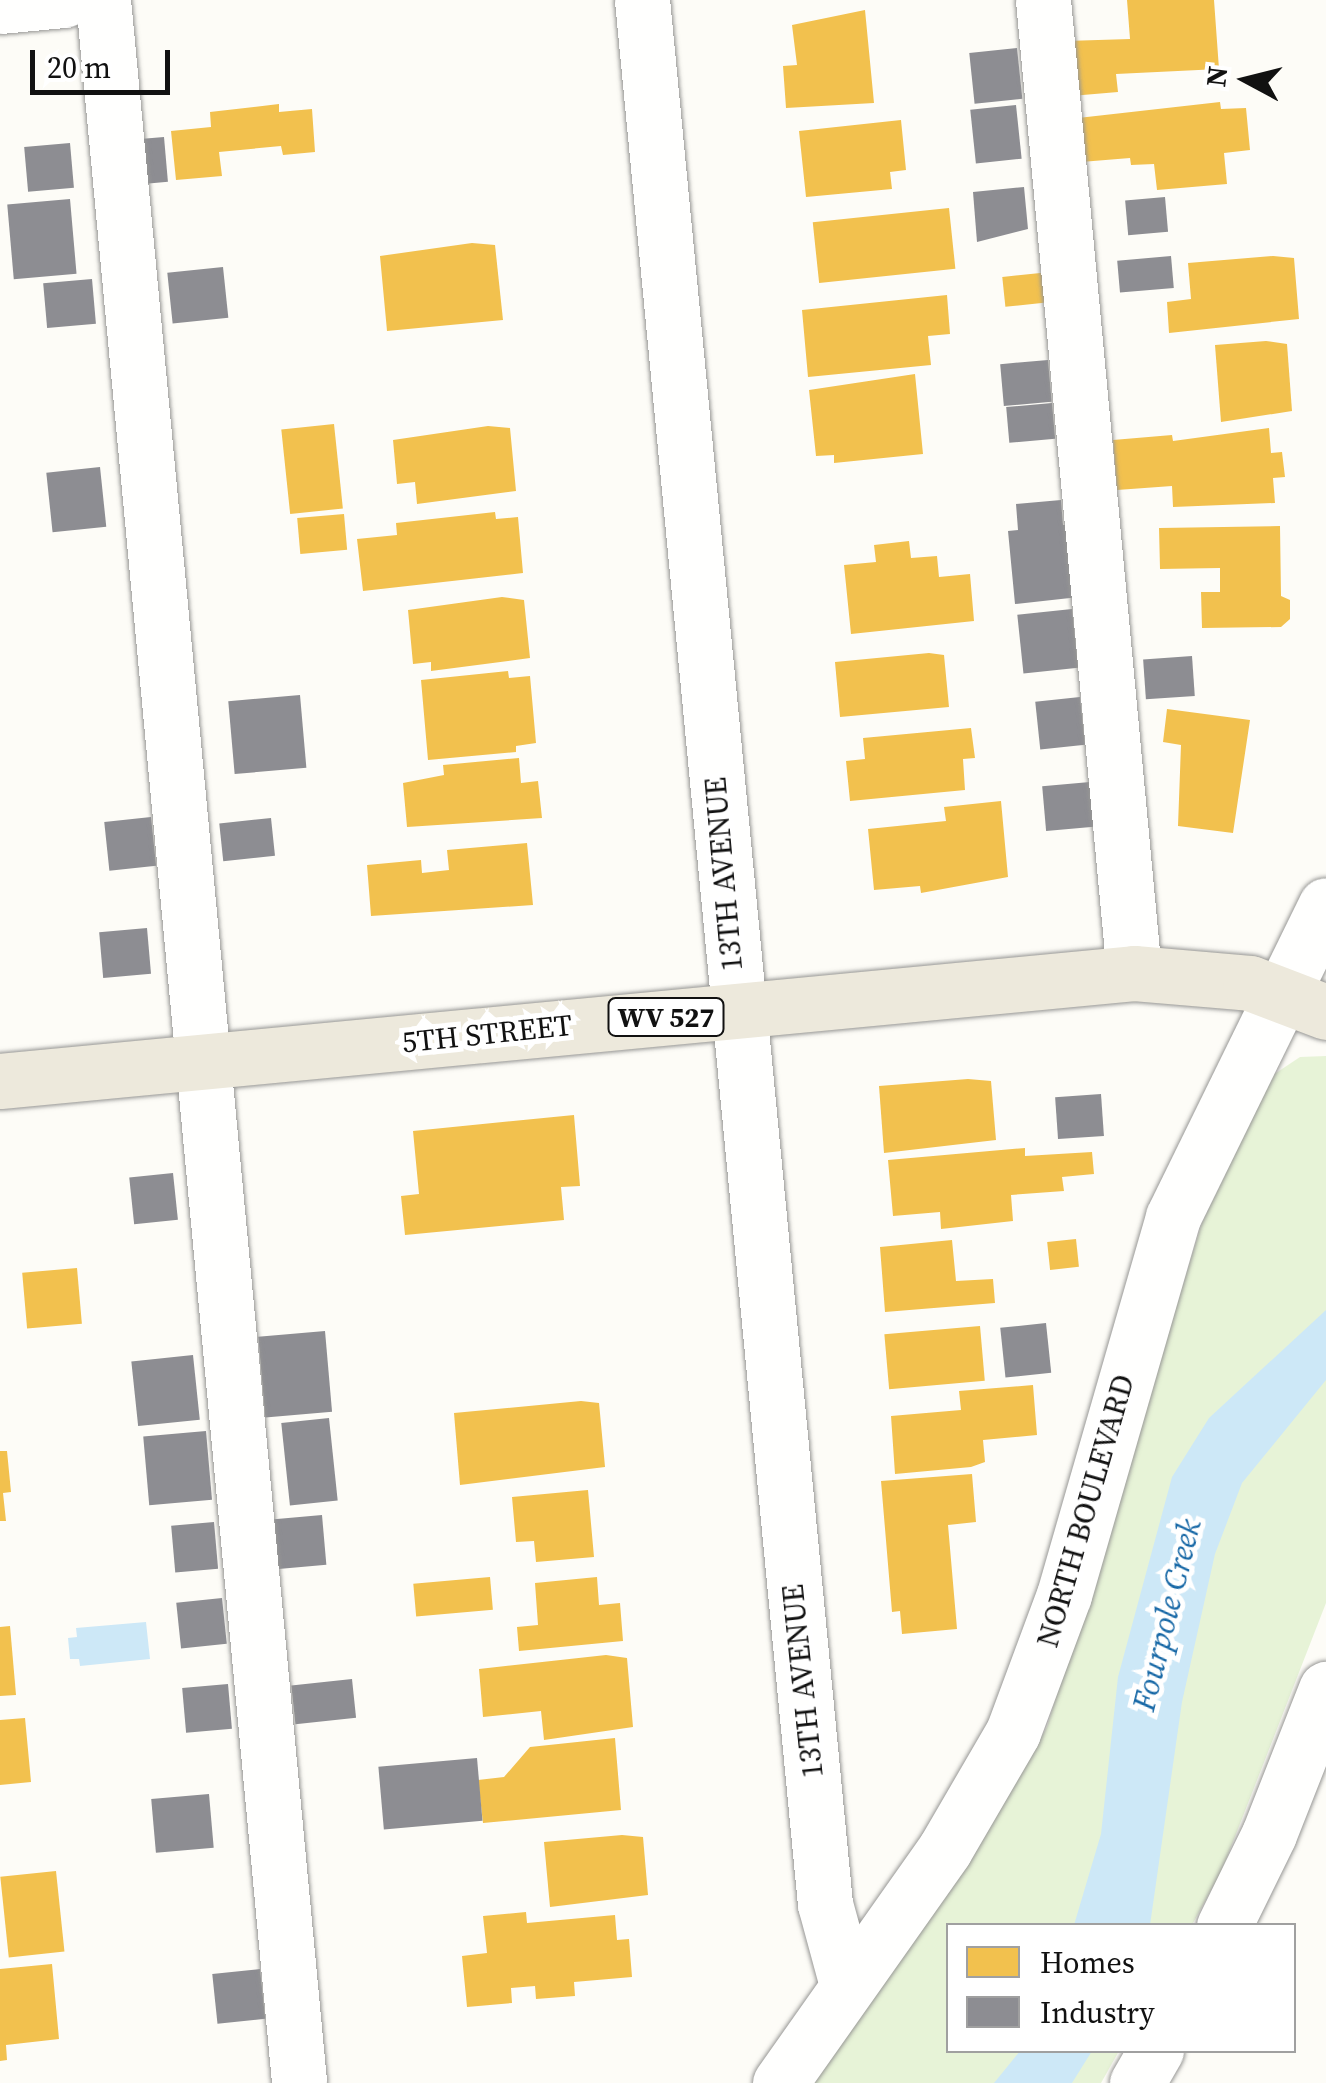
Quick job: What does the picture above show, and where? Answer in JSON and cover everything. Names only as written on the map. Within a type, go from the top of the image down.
[{"type":"main road","name":"5TH STREET","points":[[0,1082],[1134,973],[1203,975],[1305,1002]]},
{"type":"street","points":[[0,6],[64,0]]},
{"type":"street","points":[[103,0],[299,2083]]},
{"type":"street","name":"13TH AVENUE","points":[[642,0],[736,1010],[825,1904],[847,1984]]},
{"type":"street","points":[[1043,0],[1134,973]]},
{"type":"street","name":"NORTH BOULEVARD","points":[[780,2083],[945,1850],[1013,1732],[1064,1594],[1173,1216],[1305,1002],[1326,905]]},
{"type":"street","points":[[1225,1923],[1269,1834],[1326,1689]]},
{"type":"street","points":[[1137,2083],[1154,2053]]},
{"type":"green space","points":[[1326,1056],[1326,1603],[1222,1870],[1193,1923],[946,1923],[946,2053],[1118,2053],[1101,2083],[813,2083],[977,1850],[1047,1727],[1202,1223],[1273,1075],[1300,1057]]},
{"type":"water","name":"Fourpole Creek","points":[[1326,1310],[1326,1380],[1242,1483],[1215,1554],[1182,1702],[1150,1923],[1075,1923],[1101,1834],[1118,1677],[1172,1477],[1209,1418]]},
{"type":"water","points":[[146,1622],[150,1659],[80,1666],[79,1659],[70,1659],[68,1638],[77,1637],[76,1628]]},
{"type":"water","points":[[1018,2053],[1091,2053],[1072,2083],[994,2083]]},
{"type":"building: Homes","points":[[1127,0],[1214,0],[1219,69],[1116,74],[1118,92],[1071,96],[1066,41],[1130,39]]},
{"type":"building: Homes","points":[[865,10],[874,103],[786,108],[783,66],[797,65],[792,25]]},
{"type":"building: Homes","points":[[1220,102],[1221,109],[1246,108],[1250,150],[1224,153],[1227,184],[1157,190],[1154,164],[1131,165],[1130,158],[1081,162],[1078,118]]},
{"type":"building: Homes","points":[[279,104],[279,112],[312,109],[315,152],[283,155],[281,146],[219,152],[222,176],[176,180],[171,131],[211,127],[210,112]]},
{"type":"building: Homes","points":[[901,120],[906,170],[890,172],[892,189],[806,197],[799,131]]},
{"type":"building: Homes","points":[[949,208],[955,269],[819,283],[813,222]]},
{"type":"building: Homes","points":[[472,243],[495,245],[503,320],[387,331],[380,256]]},
{"type":"building: Homes","points":[[1294,258],[1299,319],[1169,333],[1167,302],[1191,299],[1188,263]]},
{"type":"building: Homes","points":[[1050,272],[1053,302],[1005,307],[1002,277]]},
{"type":"building: Homes","points":[[947,295],[950,334],[928,336],[931,365],[808,377],[802,310]]},
{"type":"building: Homes","points":[[1266,341],[1287,344],[1292,411],[1221,422],[1215,345]]},
{"type":"building: Homes","points":[[915,374],[923,454],[834,463],[834,455],[816,456],[809,390]]},
{"type":"building: Homes","points":[[334,424],[343,509],[290,514],[281,430]]},
{"type":"building: Homes","points":[[488,426],[510,428],[516,491],[417,504],[415,482],[397,484],[393,440]]},
{"type":"building: Homes","points":[[1269,428],[1271,453],[1282,452],[1285,477],[1273,478],[1275,503],[1173,507],[1172,486],[1117,490],[1113,440],[1172,435],[1173,441]]},
{"type":"building: Homes","points":[[495,512],[496,519],[518,517],[523,573],[363,591],[357,539],[397,535],[396,523]]},
{"type":"building: Homes","points":[[344,514],[347,550],[300,554],[297,518]]},
{"type":"building: Homes","points":[[1280,526],[1281,596],[1290,600],[1290,619],[1281,627],[1202,628],[1201,592],[1220,592],[1220,568],[1160,569],[1159,528]]},
{"type":"building: Homes","points":[[909,541],[911,558],[937,556],[939,577],[970,574],[974,621],[851,634],[844,565],[876,562],[874,545]]},
{"type":"building: Homes","points":[[502,597],[524,600],[530,658],[431,671],[431,662],[413,664],[408,610]]},
{"type":"building: Homes","points":[[944,655],[949,707],[840,717],[835,662]]},
{"type":"building: Homes","points":[[508,671],[509,678],[530,676],[536,743],[516,746],[516,752],[428,760],[421,680]]},
{"type":"building: Homes","points":[[1167,709],[1250,720],[1233,833],[1178,826],[1181,745],[1163,742]]},
{"type":"building: Homes","points":[[971,728],[975,758],[963,759],[965,790],[850,801],[846,761],[865,759],[863,738]]},
{"type":"building: Homes","points":[[519,758],[521,783],[538,781],[542,818],[407,827],[403,783],[444,775],[443,765]]},
{"type":"building: Homes","points":[[1001,801],[1008,877],[921,893],[920,886],[874,890],[868,829],[946,821],[944,807]]},
{"type":"building: Homes","points":[[527,843],[533,905],[371,916],[367,865],[421,860],[422,873],[449,870],[447,850]]},
{"type":"building: Homes","points":[[968,1079],[991,1081],[996,1140],[884,1153],[879,1086]]},
{"type":"building: Homes","points":[[574,1115],[580,1186],[561,1187],[564,1220],[405,1235],[401,1196],[419,1194],[413,1131]]},
{"type":"building: Homes","points":[[1025,1148],[1025,1156],[1092,1152],[1094,1174],[1062,1177],[1064,1191],[1011,1195],[1013,1221],[941,1229],[940,1212],[893,1216],[888,1160]]},
{"type":"building: Homes","points":[[1076,1239],[1079,1267],[1050,1270],[1047,1242]]},
{"type":"building: Homes","points":[[952,1240],[956,1281],[993,1279],[995,1303],[885,1312],[880,1247]]},
{"type":"building: Homes","points":[[77,1268],[82,1324],[27,1329],[22,1273]]},
{"type":"building: Homes","points":[[980,1326],[985,1381],[889,1389],[884,1334]]},
{"type":"building: Homes","points":[[1033,1385],[1037,1435],[983,1440],[985,1462],[971,1467],[895,1474],[891,1416],[961,1410],[959,1391]]},
{"type":"building: Homes","points":[[581,1401],[599,1403],[605,1467],[460,1485],[454,1413]]},
{"type":"building: Homes","points":[[0,1451],[7,1451],[11,1492],[3,1493],[6,1521],[0,1521]]},
{"type":"building: Homes","points":[[972,1474],[976,1522],[948,1525],[957,1629],[902,1634],[900,1611],[892,1612],[881,1481]]},
{"type":"building: Homes","points":[[588,1490],[594,1557],[536,1562],[534,1541],[516,1542],[512,1497]]},
{"type":"building: Homes","points":[[490,1577],[493,1610],[416,1617],[413,1584]]},
{"type":"building: Homes","points":[[597,1577],[599,1605],[620,1603],[623,1641],[519,1651],[517,1627],[538,1625],[535,1583]]},
{"type":"building: Homes","points":[[10,1626],[16,1695],[0,1696],[0,1627]]},
{"type":"building: Homes","points":[[606,1655],[627,1658],[633,1727],[544,1740],[541,1711],[483,1717],[479,1669]]},
{"type":"building: Homes","points":[[25,1718],[31,1782],[0,1785],[0,1720]]},
{"type":"building: Homes","points":[[615,1738],[621,1810],[483,1823],[478,1780],[504,1777],[530,1747]]},
{"type":"building: Homes","points":[[622,1835],[643,1837],[648,1895],[550,1907],[544,1842]]},
{"type":"building: Homes","points":[[56,1871],[64,1952],[9,1957],[0,1877]]},
{"type":"building: Homes","points":[[526,1912],[527,1923],[615,1915],[617,1940],[629,1939],[632,1977],[574,1982],[575,1996],[536,1999],[535,1986],[511,1988],[512,2003],[467,2007],[462,1956],[487,1953],[483,1916]]},
{"type":"building: Homes","points":[[52,1964],[59,2039],[6,2045],[7,2060],[0,2061],[0,1969]]},
{"type":"building: Industry","points":[[1017,48],[1022,99],[975,104],[969,53]]},
{"type":"building: Industry","points":[[1016,105],[1022,159],[976,164],[970,110]]},
{"type":"building: Industry","points":[[164,137],[168,182],[138,184],[134,140]]},
{"type":"building: Industry","points":[[70,143],[74,188],[28,192],[24,147]]},
{"type":"building: Industry","points":[[1024,187],[1028,229],[977,242],[973,192]]},
{"type":"building: Industry","points":[[1165,197],[1168,232],[1128,235],[1125,200]]},
{"type":"building: Industry","points":[[70,199],[77,274],[14,279],[7,204]]},
{"type":"building: Industry","points":[[1171,256],[1174,288],[1120,293],[1117,261]]},
{"type":"building: Industry","points":[[223,267],[228,318],[173,324],[167,273]]},
{"type":"building: Industry","points":[[92,279],[96,324],[47,328],[43,283]]},
{"type":"building: Industry","points":[[1048,360],[1052,402],[1004,406],[1000,364]]},
{"type":"building: Industry","points":[[1052,403],[1055,439],[1009,443],[1006,407]]},
{"type":"building: Industry","points":[[100,467],[106,527],[53,532],[46,473]]},
{"type":"building: Industry","points":[[1061,500],[1063,525],[1072,525],[1079,597],[1015,604],[1008,531],[1018,530],[1016,504]]},
{"type":"building: Industry","points":[[1072,609],[1078,668],[1023,673],[1017,615]]},
{"type":"building: Industry","points":[[1192,656],[1195,696],[1146,699],[1143,659]]},
{"type":"building: Industry","points":[[300,695],[306,768],[235,774],[228,701]]},
{"type":"building: Industry","points":[[1080,697],[1085,745],[1040,749],[1035,702]]},
{"type":"building: Industry","points":[[1090,782],[1094,827],[1046,831],[1042,786]]},
{"type":"building: Industry","points":[[151,817],[156,866],[109,871],[104,822]]},
{"type":"building: Industry","points":[[271,818],[275,856],[223,861],[219,823]]},
{"type":"building: Industry","points":[[147,928],[151,974],[103,978],[99,932]]},
{"type":"building: Industry","points":[[1101,1094],[1104,1136],[1058,1139],[1055,1097]]},
{"type":"building: Industry","points":[[173,1173],[178,1220],[134,1224],[129,1178]]},
{"type":"building: Industry","points":[[1046,1323],[1051,1373],[1005,1378],[1000,1328]]},
{"type":"building: Industry","points":[[325,1331],[332,1412],[265,1418],[258,1337]]},
{"type":"building: Industry","points":[[193,1355],[200,1420],[138,1426],[131,1361]]},
{"type":"building: Industry","points":[[329,1418],[338,1501],[290,1506],[281,1423]]},
{"type":"building: Industry","points":[[206,1431],[212,1500],[149,1505],[143,1436]]},
{"type":"building: Industry","points":[[322,1515],[326,1565],[279,1569],[274,1519]]},
{"type":"building: Industry","points":[[214,1522],[218,1569],[175,1573],[171,1526]]},
{"type":"building: Industry","points":[[222,1598],[227,1644],[181,1649],[176,1603]]},
{"type":"building: Industry","points":[[352,1679],[356,1718],[295,1724],[291,1685]]},
{"type":"building: Industry","points":[[228,1684],[232,1729],[186,1733],[182,1688]]},
{"type":"building: Industry","points":[[477,1758],[482,1821],[384,1829],[378,1767]]},
{"type":"building: Industry","points":[[209,1794],[214,1848],[156,1853],[151,1799]]},
{"type":"building: Industry","points":[[260,1969],[265,2019],[217,2024],[212,1974]]}]
